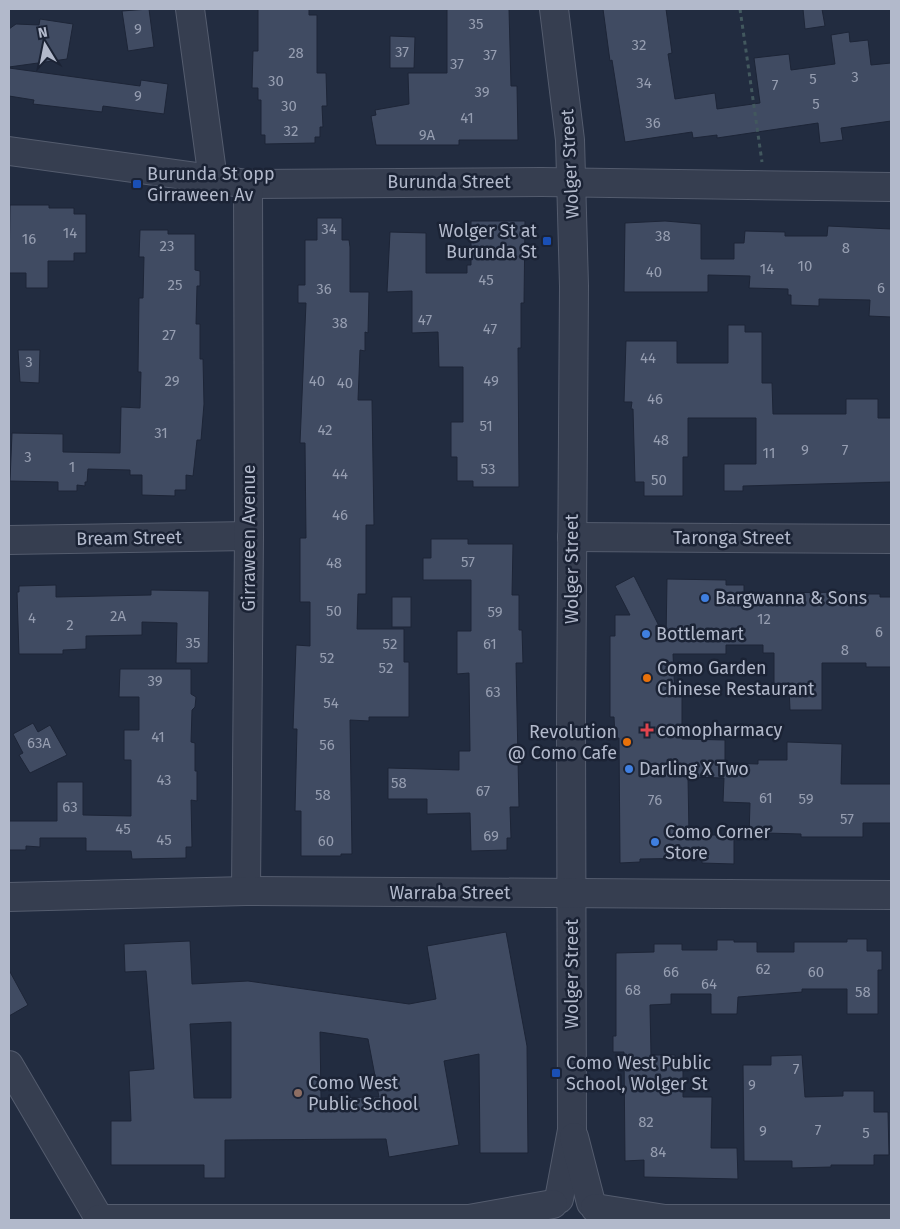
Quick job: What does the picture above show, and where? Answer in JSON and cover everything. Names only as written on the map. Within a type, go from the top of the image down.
[{"type":"street","points":[[190,9],[213,180]]},
{"type":"street","name":"Wolger Street","points":[[553,1208],[572,1130],[574,296],[570,140],[554,9]]},
{"type":"street","name":"Burunda Street","points":[[9,151],[248,184],[572,182],[766,186],[891,186]]},
{"type":"street","name":"Girraween Avenue","points":[[246,891],[249,536],[248,184]]},
{"type":"street","name":"Bream Street","points":[[9,540],[249,536]]},
{"type":"street","name":"Taronga Street","points":[[572,537],[891,539]]},
{"type":"street","name":"Warraba Street","points":[[9,897],[246,891],[891,895]]},
{"type":"street","points":[[9,1064],[100,1220],[472,1220],[553,1208],[565,1196],[579,1196],[594,1210],[663,1220],[891,1219]]},
{"type":"street","name":"Wolger Street","points":[[572,1130],[594,1210]]},
{"type":"path","points":[[740,9],[766,186]]},
{"type":"building","points":[[149,9],[154,47],[128,51],[122,11]]},
{"type":"building","points":[[258,9],[309,9],[309,15],[317,15],[317,73],[326,73],[327,106],[322,106],[323,127],[320,127],[320,137],[315,137],[315,143],[265,144],[265,135],[261,135],[261,100],[258,100],[258,88],[252,88],[253,51],[258,51]]},
{"type":"building","points":[[447,9],[509,9],[511,86],[517,86],[518,140],[459,140],[459,145],[376,145],[371,116],[376,115],[375,110],[409,104],[408,73],[447,73]]},
{"type":"building","points":[[603,9],[666,9],[672,53],[668,54],[675,99],[715,93],[717,109],[760,103],[754,58],[789,54],[791,70],[835,64],[831,35],[849,32],[850,42],[868,40],[871,65],[891,63],[891,121],[841,128],[843,140],[820,143],[818,123],[717,138],[717,135],[693,138],[692,132],[625,142],[612,60],[610,61]]},
{"type":"building","points":[[803,9],[822,9],[825,26],[805,29]]},
{"type":"building","points":[[40,19],[73,24],[67,59],[9,67],[9,29],[16,24],[39,25]]},
{"type":"building","points":[[390,36],[415,37],[414,68],[390,68]]},
{"type":"building","points":[[9,68],[140,86],[141,80],[168,84],[164,114],[103,106],[102,112],[33,104],[34,100],[9,96]]},
{"type":"building","points":[[10,205],[49,205],[49,208],[74,208],[74,214],[86,214],[86,253],[74,253],[74,261],[48,261],[48,288],[26,288],[26,273],[9,273]]},
{"type":"building","points":[[317,218],[342,218],[342,240],[349,240],[350,247],[350,292],[369,292],[368,333],[365,332],[365,351],[360,350],[358,400],[372,400],[374,525],[366,525],[366,594],[358,594],[357,629],[404,629],[404,662],[409,662],[409,717],[369,717],[369,721],[350,720],[352,854],[341,854],[341,856],[301,856],[301,811],[295,811],[297,729],[293,729],[296,645],[310,646],[310,602],[300,602],[300,538],[306,538],[305,443],[300,443],[306,303],[298,303],[298,285],[305,285],[305,240],[317,240]]},
{"type":"building","points":[[471,221],[525,221],[524,303],[521,303],[521,348],[518,348],[519,487],[473,487],[473,481],[457,481],[457,457],[451,457],[451,422],[463,422],[463,367],[439,367],[438,332],[412,333],[412,291],[387,292],[390,232],[426,233],[426,273],[467,273],[467,265],[471,265]]},
{"type":"building","points":[[665,221],[701,224],[701,259],[734,259],[734,243],[744,243],[745,231],[785,232],[785,236],[827,236],[828,226],[891,229],[891,317],[869,316],[870,300],[819,299],[819,306],[791,305],[791,295],[788,295],[788,289],[749,288],[750,276],[708,275],[708,292],[624,292],[625,223]]},
{"type":"building","points":[[140,230],[168,230],[168,234],[195,234],[195,270],[200,271],[200,286],[197,286],[196,324],[200,324],[200,359],[203,359],[204,404],[201,440],[197,440],[193,476],[186,475],[186,490],[175,490],[175,496],[142,495],[142,475],[130,475],[130,470],[88,469],[85,486],[77,485],[77,491],[58,491],[58,482],[10,481],[12,433],[63,434],[63,452],[120,453],[121,407],[140,408],[141,372],[138,372],[139,298],[143,298],[144,257],[139,257]]},
{"type":"building","points":[[728,325],[745,325],[745,332],[762,332],[762,383],[772,383],[773,414],[846,414],[846,399],[878,399],[878,418],[891,418],[891,482],[743,486],[743,491],[724,491],[724,464],[756,464],[756,418],[688,418],[688,457],[683,457],[683,496],[644,496],[644,482],[635,482],[632,402],[624,402],[626,341],[677,341],[677,363],[728,363]]},
{"type":"building","points":[[18,350],[40,350],[39,383],[20,382]]},
{"type":"building","points":[[431,539],[468,539],[468,544],[513,544],[512,595],[519,595],[519,630],[522,630],[523,663],[516,663],[519,807],[510,807],[511,838],[507,838],[507,850],[471,851],[470,813],[427,814],[427,799],[388,799],[388,768],[459,770],[459,751],[470,751],[469,673],[457,674],[457,631],[471,631],[471,580],[423,580],[423,558],[431,558]]},
{"type":"building","points":[[634,576],[666,640],[667,579],[726,580],[726,585],[744,585],[744,593],[865,592],[865,594],[880,594],[880,597],[891,597],[891,667],[866,667],[866,663],[822,663],[822,710],[790,710],[789,686],[774,686],[774,653],[763,653],[763,645],[726,645],[726,654],[673,654],[675,697],[682,696],[682,739],[725,740],[725,763],[758,764],[758,760],[787,760],[787,742],[842,744],[841,784],[891,784],[891,823],[863,823],[863,837],[801,837],[801,834],[766,833],[766,837],[749,837],[750,803],[723,802],[724,778],[688,777],[689,835],[734,835],[734,864],[702,863],[702,858],[640,859],[640,862],[620,863],[619,738],[615,738],[614,717],[610,717],[610,636],[615,636],[615,615],[630,615],[615,586]]},
{"type":"building","points":[[56,585],[56,597],[151,595],[151,590],[209,591],[208,663],[176,663],[177,623],[142,622],[142,635],[86,636],[86,649],[63,650],[63,654],[19,654],[17,592],[19,592],[19,586]]},
{"type":"building","points":[[392,597],[411,597],[411,627],[392,627]]},
{"type":"building","points":[[120,669],[191,669],[191,694],[196,697],[195,707],[192,710],[191,742],[195,743],[197,801],[191,800],[192,847],[186,847],[186,858],[132,859],[131,851],[86,851],[86,838],[40,838],[40,847],[26,846],[26,850],[9,850],[9,821],[57,821],[57,782],[83,782],[83,815],[131,816],[131,760],[124,760],[124,730],[139,730],[139,697],[119,697]]},
{"type":"building","points":[[33,723],[38,732],[50,725],[67,755],[30,773],[19,755],[23,753],[13,734]]},
{"type":"building","points":[[506,932],[527,1046],[528,1153],[480,1153],[479,1054],[444,1061],[459,1145],[389,1157],[386,1139],[225,1140],[225,1178],[204,1178],[204,1165],[111,1165],[111,1121],[131,1121],[129,1071],[154,1069],[146,971],[125,972],[124,944],[190,941],[192,984],[248,981],[409,1004],[436,999],[427,946]],"holes":[[[231,1022],[231,1098],[194,1098],[190,1024]],[[320,1032],[368,1039],[379,1097],[321,1098]]]},
{"type":"building","points":[[847,939],[867,939],[867,951],[882,951],[882,970],[878,970],[878,1014],[847,1014],[847,989],[802,989],[802,992],[738,997],[737,1014],[711,1014],[711,994],[671,994],[671,1004],[650,1005],[651,1055],[675,1055],[675,1067],[683,1067],[683,1097],[712,1097],[711,1148],[737,1148],[738,1179],[644,1177],[644,1160],[625,1161],[624,1052],[613,1052],[613,1036],[616,1036],[616,953],[654,952],[654,944],[682,944],[682,950],[717,950],[717,940],[757,942],[757,952],[794,952],[794,942],[847,942]]},
{"type":"building","points":[[9,970],[28,1005],[9,1016]]},
{"type":"building","points":[[802,1055],[805,1097],[843,1096],[843,1091],[874,1091],[874,1112],[888,1112],[889,1155],[874,1155],[874,1165],[831,1165],[831,1167],[792,1168],[792,1161],[744,1161],[743,1065],[771,1065],[771,1056]]},
{"type":"place","name":"Burunda St opp Girraween Av","points":[[137,184]]},
{"type":"place","name":"Wolger St at Burunda St","points":[[547,241]]},
{"type":"place","name":"Bargwanna & Sons","points":[[705,598]]},
{"type":"place","name":"Bottlemart","points":[[646,634]]},
{"type":"place","name":"Como Garden Chinese Restaurant","points":[[647,678]]},
{"type":"place","name":"comopharmacy","points":[[647,730]]},
{"type":"place","name":"Revolution @ Como Cafe","points":[[627,742]]},
{"type":"place","name":"Darling X Two","points":[[629,769]]},
{"type":"place","name":"Como Corner Store","points":[[655,842]]},
{"type":"place","name":"Como West Public School, Wolger St","points":[[556,1073]]},
{"type":"place","name":"Como West Public School","points":[[298,1093]]}]
